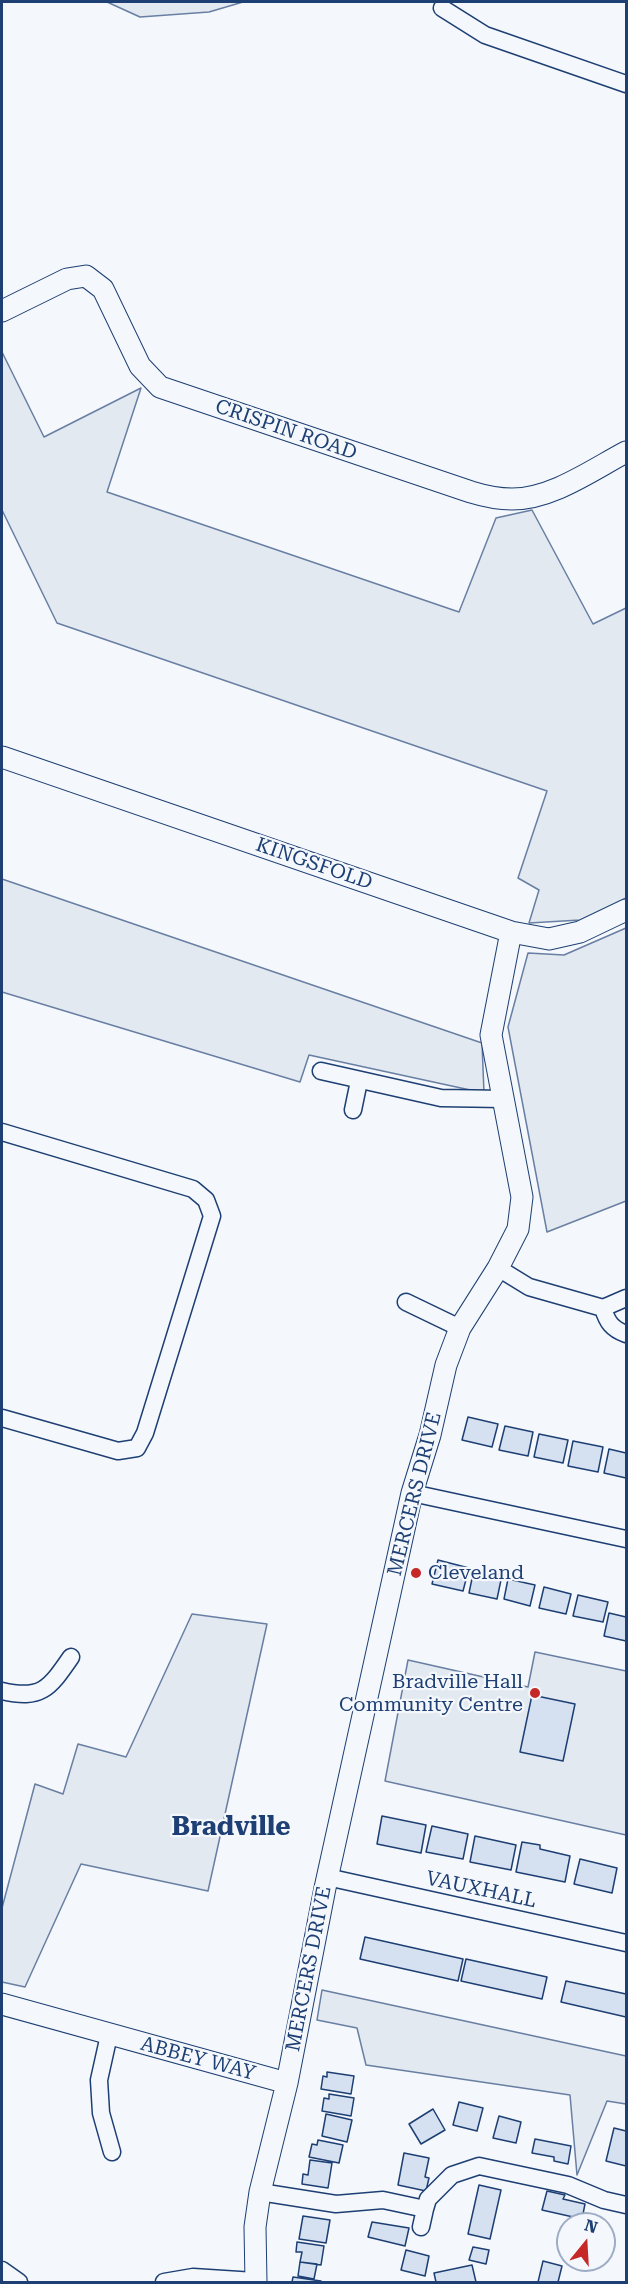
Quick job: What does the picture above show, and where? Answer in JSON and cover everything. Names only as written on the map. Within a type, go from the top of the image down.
[{"type":"street","points":[[442,8],[485,35],[627,84]]},
{"type":"street","name":"CRISPIN ROAD","points":[[2,311],[67,279],[86,276],[103,290],[140,366],[160,387],[482,495],[512,500],[533,497],[558,488],[627,452]]},
{"type":"street","name":"KINGSFOLD","points":[[2,757],[511,932],[549,939],[580,932],[627,910]]},
{"type":"street","name":"MERCERS DRIVE","points":[[256,2282],[255,2227],[261,2192],[287,2083],[327,1877],[412,1493],[430,1434],[446,1365],[459,1328],[498,1268],[518,1229],[522,1197],[491,1035],[511,932]]},
{"type":"street","points":[[321,1071],[441,1098],[504,1099]]},
{"type":"street","points":[[353,1110],[359,1081]]},
{"type":"street","points":[[2,1132],[193,1189],[207,1200],[212,1216],[145,1433],[137,1448],[118,1451],[2,1418]]},
{"type":"street","points":[[498,1268],[529,1287],[603,1308],[627,1298]]},
{"type":"street","points":[[406,1302],[459,1328]]},
{"type":"street","points":[[603,1308],[607,1320],[614,1329],[627,1334]]},
{"type":"street","points":[[412,1493],[627,1539]]},
{"type":"street","points":[[2,1691],[24,1696],[40,1691],[54,1681],[71,1657]]},
{"type":"street","name":"VAUXHALL","points":[[327,1877],[627,1943]]},
{"type":"street","name":"ABBEY WAY","points":[[2,2004],[287,2083]]},
{"type":"street","points":[[109,2035],[99,2080],[101,2113],[112,2152]]},
{"type":"street","points":[[421,2227],[428,2199],[452,2175],[479,2166],[568,2185],[604,2200],[627,2205]]},
{"type":"street","points":[[261,2192],[336,2204],[383,2200],[425,2210]]},
{"type":"street","points":[[2,2270],[19,2283]]},
{"type":"street","points":[[164,2283],[193,2277],[256,2282]]},
{"type":"shaded area","points":[[107,2],[243,2],[209,12],[140,17]]},
{"type":"shaded area","points":[[2,352],[44,437],[141,388],[107,492],[459,612],[496,518],[532,510],[593,624],[626,608],[626,898],[580,920],[529,923],[539,890],[518,878],[547,791],[57,623],[2,510]]},
{"type":"shaded area","points":[[2,879],[482,1043],[484,1093],[309,1055],[300,1082],[2,992]]},
{"type":"shaded area","points":[[626,928],[626,1201],[547,1232],[508,1027],[528,953],[564,955]]},
{"type":"shaded area","points":[[192,1614],[267,1624],[208,1891],[81,1864],[25,1987],[2,1982],[2,1908],[35,1784],[63,1794],[78,1744],[126,1757]]},
{"type":"shaded area","points":[[535,1652],[626,1671],[626,1835],[385,1781],[408,1660],[528,1687]]},
{"type":"shaded area","points":[[322,1990],[626,2056],[626,2104],[607,2101],[577,2175],[570,2095],[366,2065],[357,2028],[317,2020]]},
{"type":"building","points":[[468,1417],[498,1424],[492,1447],[462,1440]]},
{"type":"building","points":[[505,1426],[533,1432],[528,1456],[499,1450]]},
{"type":"building","points":[[539,1434],[568,1440],[563,1463],[534,1457]]},
{"type":"building","points":[[573,1441],[603,1447],[598,1472],[568,1466]]},
{"type":"building","points":[[609,1449],[626,1453],[626,1478],[604,1473]]},
{"type":"building","points":[[438,1560],[469,1568],[463,1591],[432,1584]]},
{"type":"building","points":[[474,1569],[502,1575],[497,1599],[469,1593]]},
{"type":"building","points":[[508,1579],[535,1585],[530,1606],[504,1599]]},
{"type":"building","points":[[544,1587],[571,1594],[566,1614],[539,1608]]},
{"type":"building","points":[[578,1595],[608,1602],[603,1622],[573,1616]]},
{"type":"building","points":[[609,1613],[626,1617],[626,1641],[604,1636]]},
{"type":"building","points":[[532,1695],[575,1704],[563,1761],[520,1752]]},
{"type":"building","points":[[382,1816],[426,1825],[421,1853],[377,1844]]},
{"type":"building","points":[[432,1826],[468,1834],[463,1859],[426,1852]]},
{"type":"building","points":[[475,1836],[516,1845],[511,1870],[470,1862]]},
{"type":"building","points":[[522,1842],[540,1845],[540,1849],[570,1856],[565,1882],[516,1872]]},
{"type":"building","points":[[580,1859],[617,1868],[612,1893],[574,1884]]},
{"type":"building","points":[[365,1937],[463,1959],[458,1981],[360,1959]]},
{"type":"building","points":[[466,1959],[547,1977],[542,1999],[461,1981]]},
{"type":"building","points":[[566,1981],[626,1994],[626,2017],[561,2002]]},
{"type":"building","points":[[327,2072],[354,2076],[351,2094],[321,2089],[323,2076],[327,2077]]},
{"type":"building","points":[[329,2094],[354,2098],[351,2116],[322,2111],[324,2098],[329,2099]]},
{"type":"building","points":[[459,2102],[483,2108],[477,2131],[453,2125]]},
{"type":"building","points":[[433,2109],[445,2130],[421,2144],[409,2124]]},
{"type":"building","points":[[326,2114],[352,2120],[347,2142],[322,2136]]},
{"type":"building","points":[[499,2116],[521,2122],[516,2143],[493,2138]]},
{"type":"building","points":[[614,2128],[626,2131],[626,2166],[606,2161]]},
{"type":"building","points":[[535,2139],[571,2146],[568,2164],[554,2161],[554,2157],[532,2153]]},
{"type":"building","points":[[318,2140],[343,2145],[339,2163],[309,2157],[312,2144],[317,2145]]},
{"type":"building","points":[[404,2153],[429,2158],[425,2177],[429,2178],[426,2191],[398,2185]]},
{"type":"building","points":[[310,2160],[332,2163],[328,2188],[302,2184],[303,2174],[308,2175]]},
{"type":"building","points":[[479,2185],[501,2190],[490,2239],[468,2234]]},
{"type":"building","points":[[547,2191],[565,2195],[563,2199],[585,2204],[583,2212],[556,2213],[542,2210]]},
{"type":"building","points":[[303,2216],[330,2220],[326,2243],[299,2239]]},
{"type":"building","points":[[372,2222],[409,2228],[405,2246],[368,2237]]},
{"type":"building","points":[[297,2242],[324,2246],[321,2265],[300,2262],[302,2252],[296,2252]]},
{"type":"building","points":[[473,2247],[489,2250],[486,2264],[469,2260]]},
{"type":"building","points":[[406,2250],[429,2256],[425,2276],[401,2270]]},
{"type":"building","points":[[543,2261],[556,2264],[556,2272],[560,2272],[558,2282],[538,2282]]},
{"type":"building","points":[[300,2262],[317,2264],[314,2279],[298,2276]]},
{"type":"building","points":[[472,2265],[476,2282],[436,2282],[434,2273]]},
{"type":"building","points":[[293,2277],[321,2281],[321,2282],[292,2282]]},
{"type":"place","name":"Cleveland","points":[[416,1573]]},
{"type":"place","name":"Bradville Hall Community Centre","points":[[535,1693]]},
{"type":"district","name":"Bradville","points":[[231,1827]]}]
